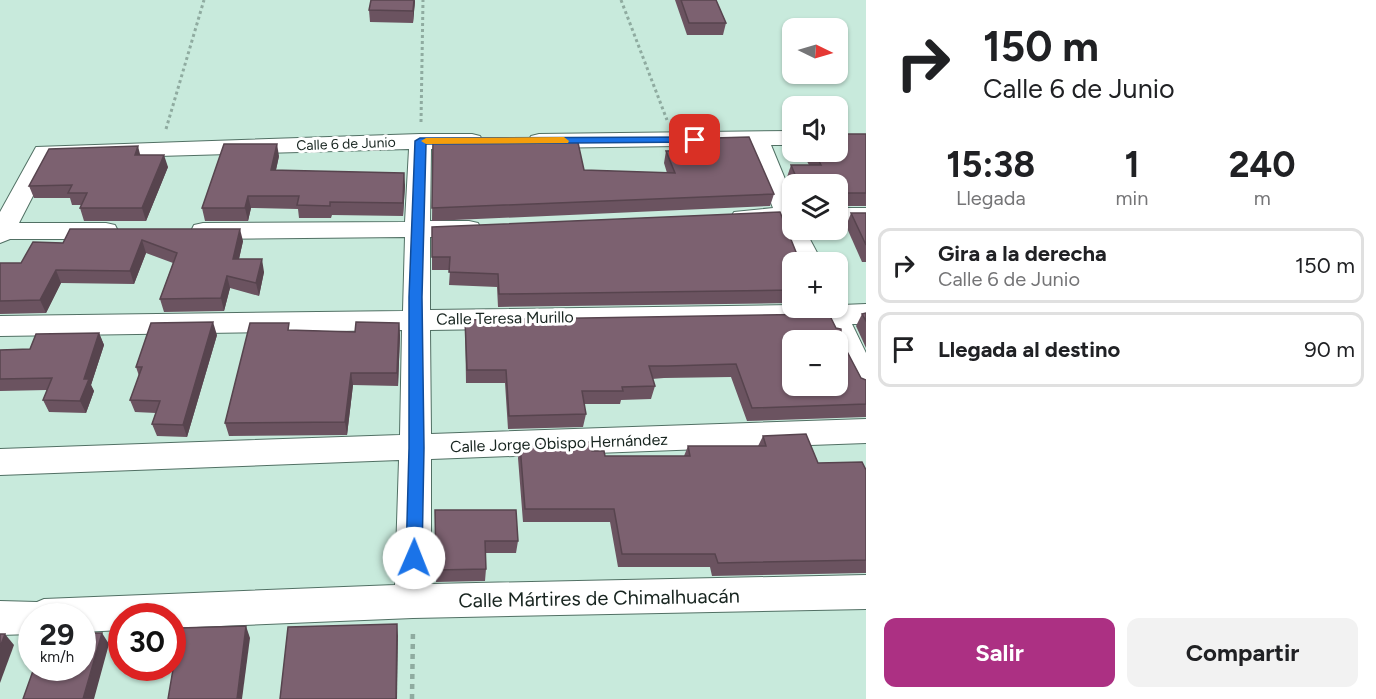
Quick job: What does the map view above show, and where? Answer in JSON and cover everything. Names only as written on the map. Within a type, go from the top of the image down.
[{"type":"street","points":[[513,141],[782,138]]},
{"type":"street","points":[[758,139],[782,199]]},
{"type":"street","points":[[413,601],[417,448],[415,320],[420,141]]},
{"type":"street","name":"Calle 6 de Junio","points":[[1,233],[44,152],[490,141]]},
{"type":"street","points":[[848,216],[866,216]]},
{"type":"street","points":[[715,218],[782,222]]},
{"type":"street","points":[[180,231],[417,231],[488,228]]},
{"type":"street","points":[[1,233],[132,231]]},
{"type":"street","name":"Calle Teresa Murillo","points":[[0,326],[415,320],[782,311]]},
{"type":"street","name":"Calle Teresa Murillo","points":[[848,312],[866,314]]},
{"type":"street","points":[[835,318],[866,382]]},
{"type":"street","name":"Calle Jorge Obispo Hernández","points":[[0,462],[866,431]]},
{"type":"street","name":"Calle Mártires de Chimalhuacán","points":[[96,614],[413,601],[866,592]]},
{"type":"street","points":[[0,618],[18,617]]},
{"type":"path","points":[[160,150],[204,0]]},
{"type":"path","points":[[420,141],[423,0]]},
{"type":"path","points":[[621,0],[674,140]]},
{"type":"path","points":[[412,699],[413,601]]},
{"type":"building","points":[[371,0],[414,0],[413,11],[369,10]]},
{"type":"building","points":[[681,0],[716,0],[726,23],[689,23]]},
{"type":"building","points":[[848,134],[866,134],[866,193],[848,193],[848,174],[795,174],[791,165],[821,165],[819,162],[848,162]]},
{"type":"building","points":[[749,137],[774,194],[432,208],[433,140],[577,138],[584,170],[675,173],[666,151],[719,150],[714,138]]},
{"type":"building","points":[[224,144],[277,144],[271,170],[404,173],[403,203],[330,202],[330,206],[297,205],[299,196],[248,196],[245,208],[202,208]]},
{"type":"building","points":[[138,146],[135,155],[164,155],[142,208],[80,208],[87,193],[68,193],[72,185],[29,186],[49,149]]},
{"type":"building","points":[[780,212],[782,240],[791,240],[796,252],[782,252],[782,290],[499,294],[498,274],[449,272],[450,257],[432,257],[432,227]]},
{"type":"building","points":[[851,213],[866,213],[866,245]]},
{"type":"building","points":[[70,229],[240,229],[233,259],[262,259],[256,283],[227,276],[221,298],[160,299],[177,253],[142,240],[130,271],[56,270],[40,300],[0,301],[0,263],[21,263],[33,242],[63,243]]},
{"type":"building","points":[[782,315],[782,318],[831,318],[836,328],[841,330],[782,330],[782,396],[848,396],[848,353],[861,378],[866,380],[866,404],[752,408],[736,364],[649,366],[655,386],[622,387],[623,391],[582,391],[586,414],[509,416],[506,370],[467,370],[465,320]]},
{"type":"building","points":[[213,322],[183,425],[152,424],[160,401],[130,400],[142,367],[136,367],[151,323]]},
{"type":"building","points":[[356,322],[399,323],[397,373],[351,373],[345,422],[225,423],[250,323],[289,323],[288,330],[355,332]]},
{"type":"building","points":[[99,333],[84,379],[89,379],[80,401],[43,400],[52,378],[0,379],[0,350],[30,349],[36,334]]},
{"type":"building","points":[[806,434],[818,463],[862,462],[866,470],[866,560],[718,563],[715,554],[622,554],[614,509],[525,509],[520,445],[590,442],[592,451],[604,451],[605,456],[690,456],[688,446],[766,446],[763,436]]},
{"type":"building","points":[[435,510],[516,510],[518,541],[485,541],[486,569],[436,570]]},
{"type":"building","points":[[397,624],[396,699],[280,699],[288,627]]},
{"type":"building","points":[[246,626],[237,699],[168,699],[171,681],[186,681],[186,628]]},
{"type":"building","points":[[96,633],[102,633],[96,654]]},
{"type":"building","points":[[0,634],[5,634],[0,647]]},
{"type":"building","points":[[29,681],[88,681],[83,699],[23,699]]},
{"type":"slow traffic","points":[[426,141],[564,141]]},
{"type":"route","points":[[414,558],[417,448],[415,297],[420,141],[695,140]]}]
